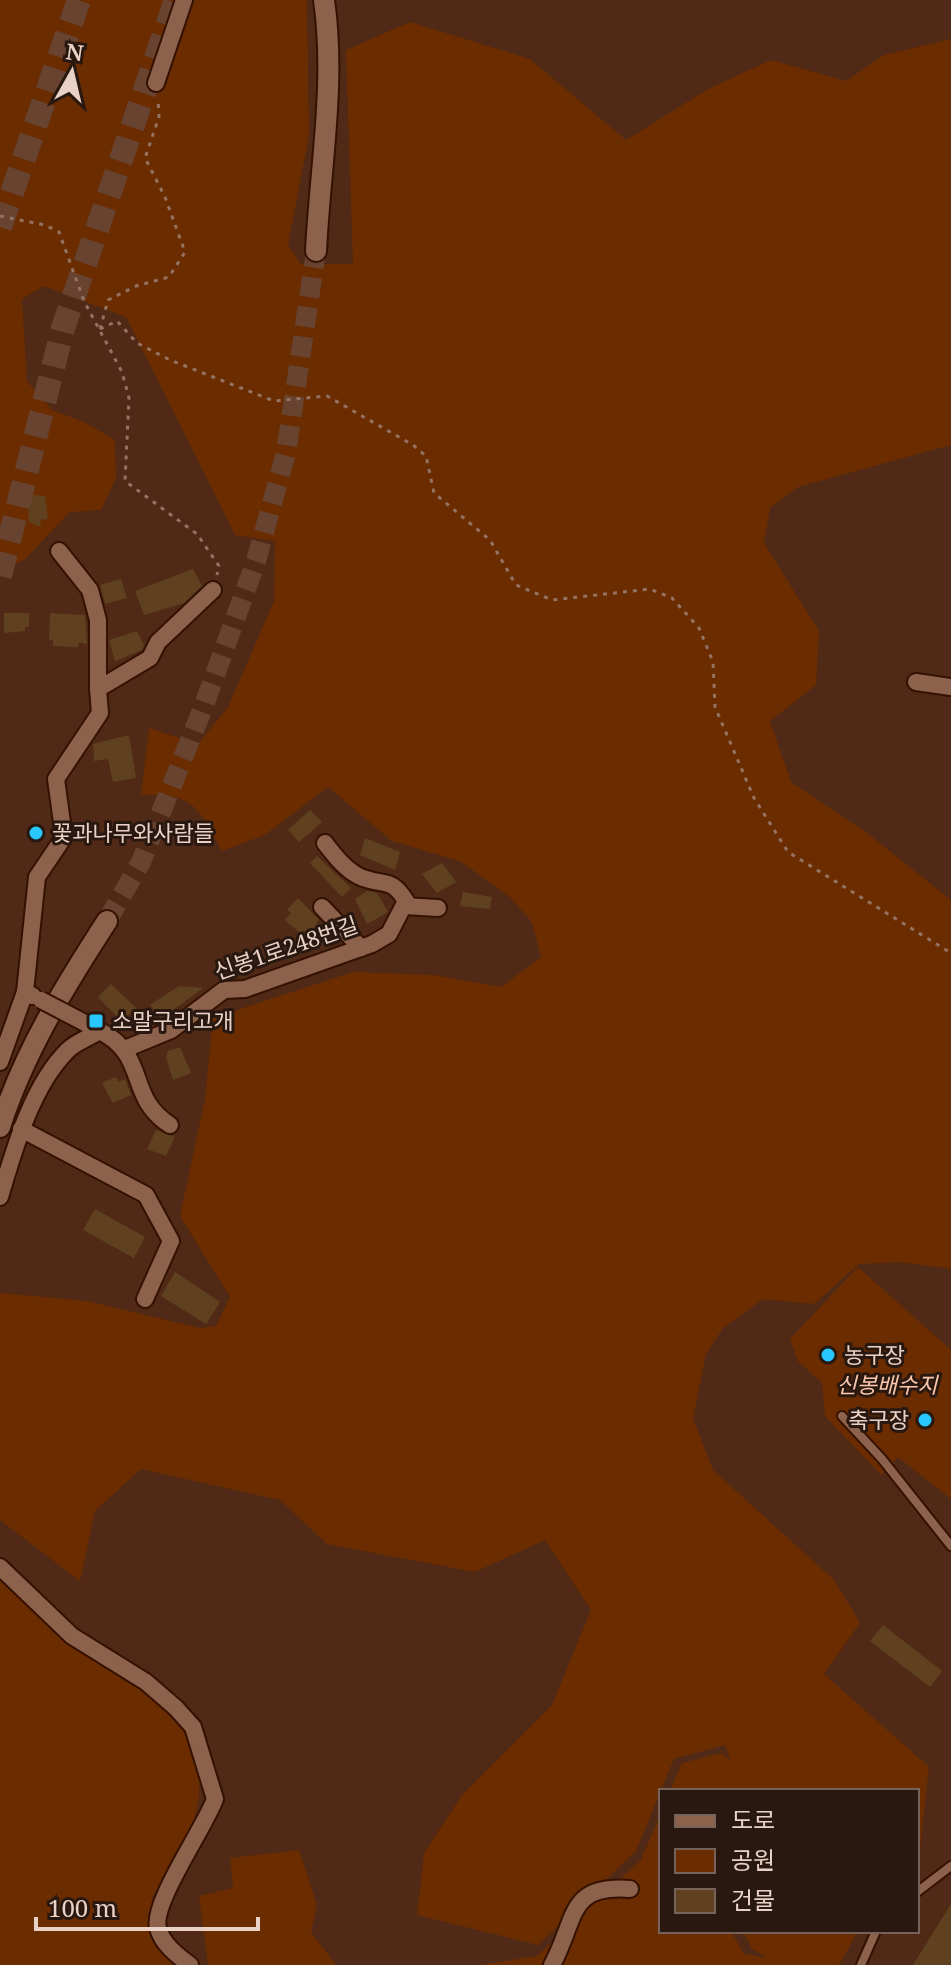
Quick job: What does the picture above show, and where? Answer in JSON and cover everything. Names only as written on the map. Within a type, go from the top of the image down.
[{"type":"street","points":[[156,83],[184,0]]},
{"type":"street","points":[[316,251],[320,168],[327,111],[324,0]]},
{"type":"street","points":[[0,1062],[25,992],[37,877],[64,837],[56,779],[100,713],[98,620],[90,590],[59,551]]},
{"type":"street","points":[[98,689],[150,658],[158,642],[213,590]]},
{"type":"street","points":[[916,682],[951,687]]},
{"type":"street","points":[[325,843],[340,862],[363,878],[385,881],[398,888],[405,904],[438,908]]},
{"type":"street","name":"신봉1로248번길","points":[[125,1049],[171,1030],[224,990],[245,989],[361,948],[389,934],[405,904]]},
{"type":"street","points":[[322,907],[361,948]]},
{"type":"street","points":[[0,1197],[10,1128],[11,1092],[61,992],[107,921]]},
{"type":"street","points":[[25,992],[120,1041],[145,1102],[154,1115],[170,1125]]},
{"type":"street","points":[[10,1128],[69,1048],[93,1027]]},
{"type":"street","points":[[10,1128],[146,1195],[171,1241],[145,1299]]},
{"type":"street","points":[[0,1567],[72,1636],[103,1659],[146,1682],[193,1727],[215,1799],[168,1888],[159,1911],[158,1928],[172,1951],[190,1965]]},
{"type":"street","points":[[552,1965],[567,1938],[579,1902],[600,1887],[630,1889]]},
{"type":"lane","points":[[842,1416],[882,1459],[951,1546]]},
{"type":"lane","points":[[919,1890],[951,1866]]},
{"type":"lane","points":[[861,1965],[875,1933]]},
{"type":"path","points":[[100,329],[108,300],[136,286],[169,277],[185,252],[165,197],[145,158],[159,117],[156,83]]},
{"type":"path","points":[[0,216],[45,225],[59,232],[84,301],[122,372],[129,398],[125,481],[197,534],[219,566],[213,590]]},
{"type":"path","points":[[100,329],[117,321],[137,343],[274,401],[327,396],[413,445],[426,456],[434,493],[490,540],[516,585],[552,600],[650,589],[672,598],[699,628],[713,662],[715,707],[754,798],[788,852],[951,953]]},
{"type":"green space","points":[[0,0],[307,0],[309,136],[288,245],[301,264],[353,264],[346,50],[410,22],[530,59],[626,140],[708,89],[771,60],[846,81],[884,55],[951,39],[951,445],[798,487],[770,508],[764,543],[819,631],[816,685],[770,721],[791,782],[867,833],[951,900],[951,1269],[900,1262],[859,1264],[814,1304],[763,1299],[723,1328],[706,1354],[693,1419],[713,1470],[834,1580],[860,1623],[824,1674],[929,1767],[919,1859],[919,1789],[671,1789],[682,1763],[722,1753],[731,1761],[725,1745],[674,1759],[659,1789],[636,1851],[538,1945],[417,1915],[424,1853],[462,1795],[552,1705],[591,1610],[545,1540],[475,1572],[327,1544],[280,1500],[141,1469],[95,1511],[80,1581],[0,1520],[0,1293],[87,1301],[200,1328],[216,1326],[230,1297],[180,1216],[205,1099],[213,1018],[353,972],[434,975],[501,987],[541,957],[532,922],[510,897],[460,861],[392,841],[328,787],[265,835],[222,851],[193,806],[173,797],[141,795],[149,728],[198,744],[228,707],[274,601],[275,541],[235,535],[126,317],[44,286],[22,299],[27,381],[52,410],[84,422],[115,440],[116,478],[101,510],[70,512],[25,559],[0,572]]},
{"type":"green space","name":"신봉배수지","points":[[858,1267],[951,1350],[951,1499],[898,1457],[881,1475],[825,1416],[822,1383],[798,1361],[790,1339]]},
{"type":"green space","points":[[0,1569],[185,1725],[199,1775],[199,1798],[192,1828],[152,1898],[154,1926],[185,1965],[0,1965]]},
{"type":"green space","points":[[659,1818],[659,1933],[732,1933],[744,1954],[768,1958],[752,1949],[744,1933],[857,1933],[839,1965],[479,1965],[537,1956],[641,1860]]},
{"type":"green space","points":[[299,1850],[317,1905],[311,1932],[336,1965],[208,1965],[199,1896],[233,1888],[230,1858]]},
{"type":"building","points":[[34,495],[45,496],[48,519],[40,520],[41,527],[29,522],[28,502]]},
{"type":"building","points":[[193,569],[202,586],[184,603],[144,615],[135,591]]},
{"type":"building","points":[[121,579],[127,598],[105,604],[100,585]]},
{"type":"building","points":[[4,613],[29,613],[29,627],[25,627],[25,631],[4,633]]},
{"type":"building","points":[[50,613],[85,615],[87,644],[79,642],[78,647],[53,646],[53,640],[49,640]]},
{"type":"building","points":[[137,631],[144,645],[142,650],[115,661],[109,640]]},
{"type":"building","points":[[129,735],[136,778],[113,782],[108,759],[94,761],[93,744]]},
{"type":"building","points":[[310,810],[322,822],[299,842],[288,830]]},
{"type":"building","points":[[365,838],[400,852],[395,870],[360,855]]},
{"type":"building","points":[[317,856],[351,888],[342,897],[310,863]]},
{"type":"building","points":[[442,863],[456,882],[437,893],[422,874]]},
{"type":"building","points":[[367,891],[377,893],[388,912],[367,924],[355,899]]},
{"type":"building","points":[[463,892],[492,897],[490,909],[460,906]]},
{"type":"building","points":[[298,898],[330,936],[321,946],[316,947],[285,920],[291,913],[287,910]]},
{"type":"building","points":[[111,984],[136,1008],[121,1021],[98,997]]},
{"type":"building","points":[[179,986],[203,988],[161,1019],[150,1005]]},
{"type":"building","points":[[180,1047],[191,1073],[173,1080],[166,1057],[168,1051]]},
{"type":"building","points":[[116,1077],[118,1082],[125,1079],[131,1095],[113,1103],[102,1083]]},
{"type":"building","points":[[156,1130],[175,1137],[166,1156],[147,1149]]},
{"type":"building","points":[[95,1209],[145,1237],[134,1258],[83,1230]]},
{"type":"building","points":[[175,1272],[220,1302],[206,1324],[161,1296]]},
{"type":"building","points":[[883,1625],[942,1671],[930,1687],[870,1641]]},
{"type":"building","points":[[951,1904],[951,1965],[913,1965]]},
{"type":"tunnel","points":[[0,227],[79,0]]},
{"type":"tunnel","points":[[0,576],[63,328],[176,0]]},
{"type":"tunnel","points":[[107,921],[141,862],[203,708],[256,561],[286,453],[316,251]]},
{"type":"place","name":"꽃과나무와사람들","points":[[36,833]]},
{"type":"place","name":"소말구리고개","points":[[96,1021]]},
{"type":"place","name":"농구장","points":[[828,1355]]},
{"type":"place","name":"축구장","points":[[925,1420]]}]
